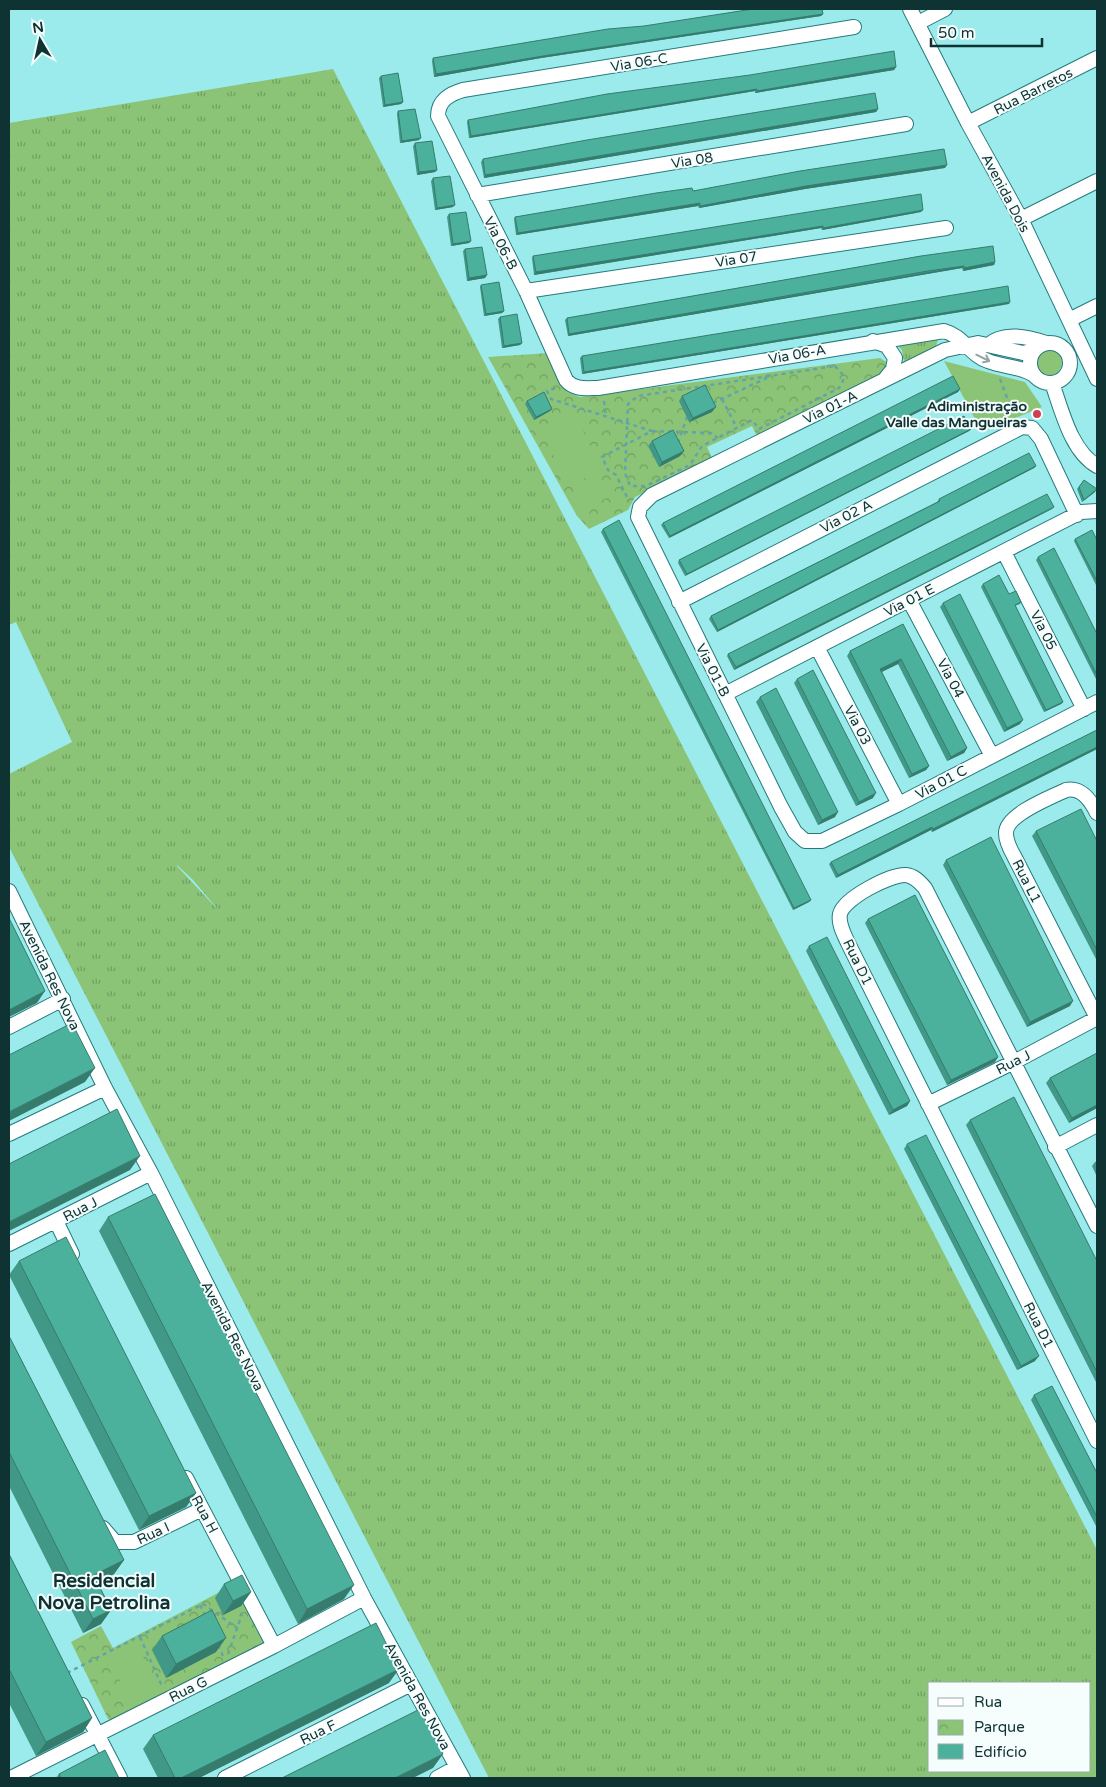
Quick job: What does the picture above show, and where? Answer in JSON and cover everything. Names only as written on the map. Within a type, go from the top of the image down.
[{"type":"street","name":"Avenida Dois","points":[[910,9],[968,123],[1021,219],[1097,379]]},
{"type":"street","points":[[918,23],[945,9]]},
{"type":"street","name":"Via 06-C","points":[[438,116],[440,107],[447,96],[463,90],[854,27]]},
{"type":"street","name":"Rua Barretos","points":[[968,123],[1097,58]]},
{"type":"street","name":"Via 06-B","points":[[438,116],[526,291],[562,371]]},
{"type":"street","name":"Via 08","points":[[477,195],[906,124]]},
{"type":"street","points":[[1021,219],[1097,182]]},
{"type":"street","name":"Via 07","points":[[526,291],[946,228]]},
{"type":"street","points":[[1069,320],[1097,306]]},
{"type":"street","name":"Via 06-A","points":[[562,371],[573,386],[584,389],[598,388],[872,341],[944,331],[953,334],[966,344],[978,343],[988,345],[1003,336],[1032,338],[1040,346]]},
{"type":"street","points":[[872,341],[887,346],[895,358],[893,369],[885,379]]},
{"type":"street","points":[[966,344],[976,355],[989,362],[1024,369],[1045,383],[1052,383],[1064,378],[1068,373],[1071,360],[1065,348],[1059,344],[1040,346],[1030,362],[1034,375]]},
{"type":"street","name":"Via 01-A","points":[[638,517],[642,504],[652,495],[945,350],[966,344]]},
{"type":"street","points":[[1052,383],[1080,451],[1097,466]]},
{"type":"street","points":[[1016,429],[1028,427],[1035,431],[1077,515]]},
{"type":"street","name":"Via 02 A","points":[[679,602],[1016,429]]},
{"type":"street","name":"Via 01 E","points":[[725,694],[1085,511],[1096,511]]},
{"type":"street","name":"Via 01-B","points":[[638,517],[789,822]]},
{"type":"street","name":"Via 05","points":[[1004,552],[1084,709]]},
{"type":"street","name":"Via 04","points":[[909,600],[992,756]]},
{"type":"street","name":"Via 03","points":[[817,646],[899,804]]},
{"type":"street","name":"Via 01 C","points":[[789,822],[802,838],[811,842],[818,842],[899,804],[1097,702]]},
{"type":"street","name":"Rua L1","points":[[1097,813],[1088,799],[1076,790],[1066,790],[1020,815],[1008,825],[1006,832],[1014,856],[1097,1018]]},
{"type":"street","name":"Rua D1","points":[[1097,1226],[925,888],[916,878],[904,875],[871,888],[843,906],[839,920],[848,943],[1097,1441]]},
{"type":"street","name":"Avenida Res Nova","points":[[9,891],[105,1088],[151,1174],[364,1598],[460,1773]]},
{"type":"street","points":[[9,1027],[63,999]]},
{"type":"street","name":"Rua J","points":[[928,1104],[1014,1062],[1097,1018]]},
{"type":"street","points":[[9,1134],[105,1088]]},
{"type":"street","points":[[1055,1146],[1097,1125]]},
{"type":"street","name":"Rua J","points":[[9,1244],[151,1174]]},
{"type":"street","points":[[56,1221],[78,1265]]},
{"type":"street","name":"Rua H","points":[[180,1466],[274,1646]]},
{"type":"street","name":"Rua I","points":[[96,1515],[111,1539],[115,1542],[126,1544],[149,1536],[202,1509]]},
{"type":"street","name":"Rua G","points":[[11,1778],[274,1646],[364,1598]]},
{"type":"street","points":[[67,1673],[96,1735],[120,1778]]},
{"type":"street","name":"Rua F","points":[[225,1778],[411,1684]]},
{"type":"street","points":[[437,1778],[460,1773]]},
{"type":"path","points":[[835,366],[843,375],[843,381],[839,388],[759,429],[752,420],[702,446],[690,465],[658,481],[636,487],[630,486],[626,482],[625,445],[628,404],[638,396],[772,375],[835,366]]},
{"type":"path","points":[[1001,374],[1000,377],[1016,429]]},
{"type":"path","points":[[709,405],[772,375]]},
{"type":"path","points":[[558,387],[547,391],[552,399],[652,431],[711,433],[718,438]]},
{"type":"path","points":[[603,396],[606,416]]},
{"type":"path","points":[[722,399],[737,428]]},
{"type":"path","points":[[677,449],[680,432],[687,417]]},
{"type":"path","points":[[638,517],[616,475],[608,470],[602,457],[652,431]]},
{"type":"path","points":[[215,1638],[225,1662],[248,1596]]},
{"type":"path","points":[[67,1673],[200,1605],[205,1604],[237,1628]]},
{"type":"path","points":[[200,1605],[208,1622]]},
{"type":"path","points":[[139,1637],[162,1684],[166,1685]]},
{"type":"green space","points":[[333,69],[1097,1550],[1097,1778],[489,1778],[9,847],[9,774],[72,742],[16,622],[9,625],[9,123]],"holes":[[[177,865],[193,880],[220,912]]]},
{"type":"green space","points":[[938,339],[936,346],[904,362],[902,350],[894,342]]},
{"type":"green space","points":[[1048,348],[1058,352],[1062,362],[1058,372],[1048,376],[1038,372],[1034,362],[1038,352]]},
{"type":"green space","points":[[549,353],[567,392],[580,397],[880,358],[888,363],[888,368],[882,375],[758,438],[752,426],[707,447],[713,460],[635,497],[628,510],[589,529],[577,516],[488,357]]},
{"type":"green space","points":[[944,361],[1025,382],[1042,407],[982,432]]},
{"type":"green space","points":[[575,414],[602,470],[569,486],[541,431]]},
{"type":"green space","points":[[607,478],[616,494],[581,510],[573,494]]},
{"type":"green space","points":[[235,1584],[264,1639],[264,1645],[114,1722],[108,1719],[71,1642],[101,1626],[113,1648]]},
{"type":"green space","points":[[136,1642],[162,1695],[133,1709],[108,1655]]},
{"type":"building","points":[[753,9],[822,9],[823,14],[436,74],[433,58],[608,29],[644,26]]},
{"type":"building","points":[[894,51],[896,67],[757,91],[757,89],[471,136],[468,120],[607,94],[750,75]]},
{"type":"building","points":[[398,73],[403,102],[385,105],[381,76]]},
{"type":"building","points":[[875,93],[878,109],[485,175],[483,159]]},
{"type":"building","points":[[415,109],[421,138],[402,141],[398,111]]},
{"type":"building","points":[[432,141],[437,170],[419,172],[415,143]]},
{"type":"building","points":[[944,149],[947,165],[806,186],[700,206],[700,203],[518,233],[515,217],[656,193],[692,188],[693,191],[800,171]]},
{"type":"building","points":[[450,176],[455,205],[437,208],[433,178]]},
{"type":"building","points":[[921,194],[923,210],[823,228],[823,226],[536,272],[533,256]]},
{"type":"building","points":[[466,212],[471,241],[453,244],[449,214]]},
{"type":"building","points":[[993,246],[995,262],[964,268],[964,266],[928,271],[569,334],[567,318],[921,256]]},
{"type":"building","points":[[482,247],[487,275],[469,278],[465,249]]},
{"type":"building","points":[[499,282],[504,311],[486,314],[481,285]]},
{"type":"building","points":[[1008,286],[1010,302],[584,372],[582,356]]},
{"type":"building","points":[[517,314],[522,343],[504,346],[500,317]]},
{"type":"building","points":[[953,376],[960,389],[670,536],[663,523]]},
{"type":"building","points":[[705,385],[716,407],[693,418],[682,396]]},
{"type":"building","points":[[544,392],[552,409],[536,417],[527,401]]},
{"type":"building","points":[[964,416],[971,429],[687,574],[679,560]]},
{"type":"building","points":[[673,430],[684,451],[662,462],[652,441]]},
{"type":"building","points":[[1029,453],[1036,466],[718,630],[711,616],[940,501],[939,499]]},
{"type":"building","points":[[1084,480],[1097,489],[1084,500],[1079,487]]},
{"type":"building","points":[[1047,494],[1054,507],[736,667],[728,654]]},
{"type":"building","points":[[619,520],[811,900],[794,908],[603,529]]},
{"type":"building","points":[[1092,530],[1097,540],[1097,581],[1075,539]]},
{"type":"building","points":[[1054,548],[1097,634],[1097,675],[1038,557]]},
{"type":"building","points":[[999,575],[1009,594],[1016,591],[1021,602],[1015,605],[1063,702],[1046,710],[983,584]]},
{"type":"building","points":[[960,594],[1023,720],[1007,728],[943,603]]},
{"type":"building","points":[[903,624],[967,748],[951,757],[901,659],[880,669],[929,766],[912,774],[850,651]]},
{"type":"building","points":[[813,670],[876,793],[859,802],[797,679]]},
{"type":"building","points":[[776,688],[838,812],[822,820],[760,697]]},
{"type":"building","points":[[1097,730],[1097,747],[933,829],[932,827],[838,875],[831,862]]},
{"type":"building","points":[[1081,809],[1097,841],[1097,950],[1036,831]]},
{"type":"building","points":[[991,837],[1073,1001],[1030,1022],[946,860]]},
{"type":"building","points":[[915,895],[998,1057],[951,1080],[868,919]]},
{"type":"building","points":[[9,918],[45,991],[9,1010]]},
{"type":"building","points":[[827,937],[910,1101],[893,1110],[809,946]]},
{"type":"building","points":[[72,1023],[95,1068],[9,1112],[9,1055]]},
{"type":"building","points":[[1097,1053],[1097,1105],[1072,1118],[1050,1078]]},
{"type":"building","points":[[1014,1097],[1097,1261],[1097,1372],[970,1120]]},
{"type":"building","points":[[117,1109],[140,1156],[9,1222],[9,1164]]},
{"type":"building","points":[[926,1135],[1039,1356],[1021,1366],[907,1144]]},
{"type":"building","points":[[155,1194],[354,1585],[307,1609],[108,1217]]},
{"type":"building","points":[[66,1237],[196,1493],[149,1516],[19,1261]]},
{"type":"building","points":[[9,1336],[124,1560],[94,1575],[111,1610],[93,1619],[9,1452]]},
{"type":"building","points":[[1052,1386],[1097,1473],[1097,1517],[1034,1395]]},
{"type":"building","points":[[9,1554],[92,1718],[46,1742],[9,1669]]},
{"type":"building","points":[[242,1575],[251,1592],[233,1601],[224,1584]]},
{"type":"building","points":[[212,1610],[226,1638],[176,1664],[162,1636]]},
{"type":"building","points":[[376,1623],[399,1669],[181,1778],[175,1778],[153,1735]]},
{"type":"building","points":[[420,1709],[443,1754],[395,1778],[282,1778]]},
{"type":"building","points":[[105,1750],[119,1778],[61,1778],[59,1774]]},
{"type":"place","name":"Adiministração Valle das Mangueiras","points":[[1037,414]]},
{"type":"district","name":"Residencial Nova Petrolina","points":[[104,1591]]}]
